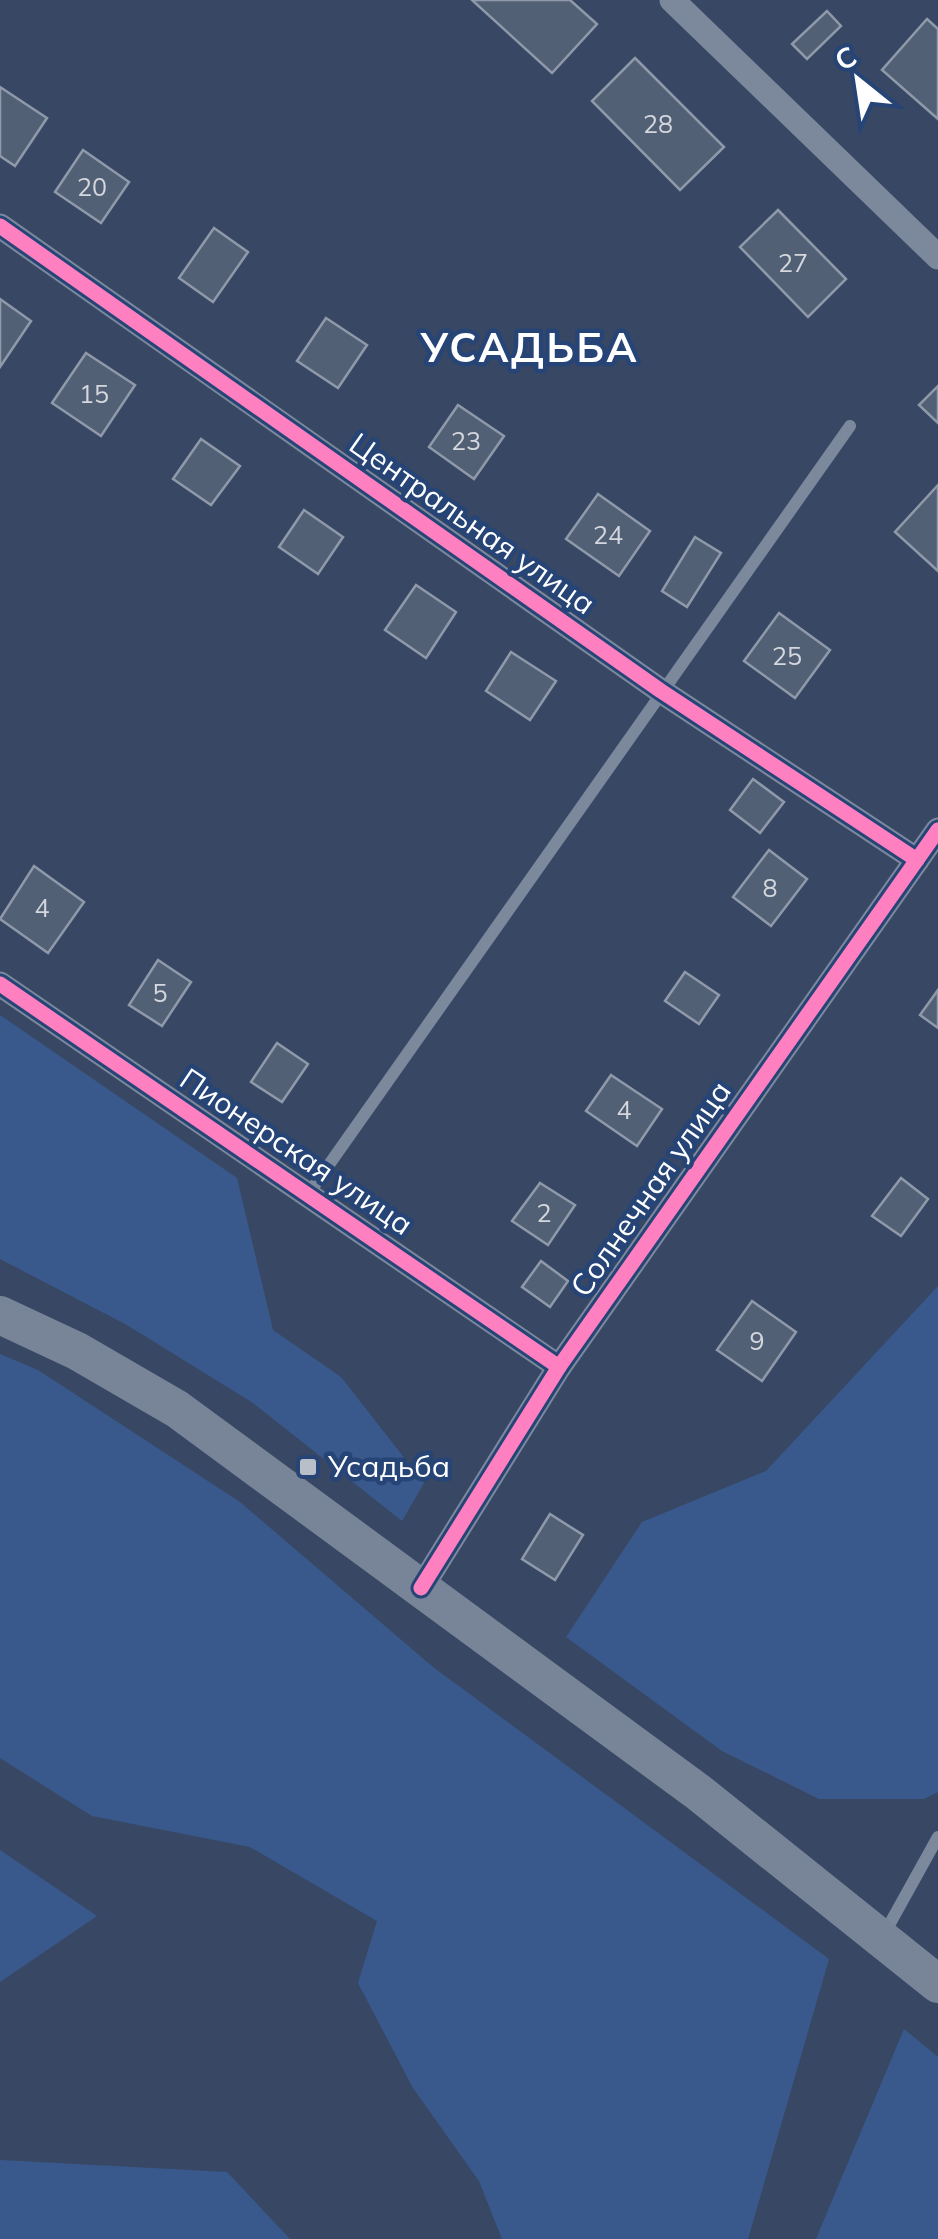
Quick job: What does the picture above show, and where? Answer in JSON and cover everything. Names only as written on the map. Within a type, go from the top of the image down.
[{"type":"main road","points":[[0,1315],[78,1351],[177,1409],[698,1792],[938,1984]]},
{"type":"street","points":[[672,0],[938,257]]},
{"type":"street","name":"Центральная улица","points":[[0,226],[661,691],[917,860]]},
{"type":"street","name":"Солнечная улица","points":[[420,1588],[559,1367],[938,830]]},
{"type":"street","name":"Пионерская улица","points":[[0,984],[559,1367]]},
{"type":"lane","points":[[310,1194],[850,426]]},
{"type":"lane","points":[[882,1938],[938,1838]]},
{"type":"shaded area","points":[[0,1015],[237,1178],[273,1330],[341,1377],[424,1483],[402,1521],[253,1403],[127,1325],[0,1259]]},
{"type":"shaded area","points":[[938,1286],[938,1792],[924,1799],[819,1799],[722,1751],[566,1637],[642,1522],[766,1471]]},
{"type":"shaded area","points":[[0,1354],[38,1370],[240,1502],[433,1667],[829,1959],[748,2239],[502,2239],[479,2181],[413,2088],[358,1983],[377,1921],[250,1847],[92,1816],[0,1758]]},
{"type":"shaded area","points":[[0,1850],[97,1916],[0,1982]]},
{"type":"shaded area","points":[[904,2029],[938,2057],[938,2239],[816,2239]]},
{"type":"shaded area","points":[[0,2160],[227,2172],[290,2239],[0,2239]]},
{"type":"building","points":[[472,0],[570,0],[597,24],[552,73]]},
{"type":"building","points":[[827,11],[841,26],[807,59],[792,44]]},
{"type":"building","points":[[927,19],[938,29],[938,119],[882,70]]},
{"type":"building","points":[[635,58],[724,147],[680,190],[592,101]]},
{"type":"building","points":[[0,87],[47,118],[15,166],[0,156]]},
{"type":"building","points":[[83,150],[129,182],[101,223],[55,192]]},
{"type":"building","points":[[778,210],[846,279],[808,317],[740,247]]},
{"type":"building","points":[[214,228],[248,252],[213,302],[179,278]]},
{"type":"building","points":[[0,299],[31,321],[0,367]]},
{"type":"building","points":[[326,318],[367,345],[338,388],[297,361]]},
{"type":"building","points":[[86,353],[135,385],[101,436],[52,403]]},
{"type":"building","points":[[938,386],[938,423],[919,405]]},
{"type":"building","points":[[458,405],[504,436],[474,479],[429,447]]},
{"type":"building","points":[[201,439],[240,466],[211,505],[173,479]]},
{"type":"building","points":[[938,485],[938,571],[895,532]]},
{"type":"building","points":[[598,494],[650,531],[619,576],[566,539]]},
{"type":"building","points":[[304,510],[343,537],[318,574],[279,547]]},
{"type":"building","points":[[695,537],[721,553],[687,607],[662,591]]},
{"type":"building","points":[[416,585],[456,612],[426,658],[385,630]]},
{"type":"building","points":[[779,613],[830,650],[795,698],[744,661]]},
{"type":"building","points":[[511,652],[556,681],[530,720],[486,691]]},
{"type":"building","points":[[753,779],[784,802],[760,833],[730,810]]},
{"type":"building","points":[[769,850],[807,879],[771,926],[733,897]]},
{"type":"building","points":[[34,866],[84,902],[48,953],[0,919]]},
{"type":"building","points":[[158,960],[191,982],[162,1026],[129,1005]]},
{"type":"building","points":[[685,972],[719,995],[699,1024],[665,1001]]},
{"type":"building","points":[[938,990],[938,1028],[920,1015]]},
{"type":"building","points":[[277,1043],[308,1064],[282,1102],[251,1082]]},
{"type":"building","points":[[611,1075],[662,1109],[637,1146],[586,1111]]},
{"type":"building","points":[[901,1178],[928,1199],[901,1236],[872,1216]]},
{"type":"building","points":[[540,1183],[575,1205],[548,1245],[512,1221]]},
{"type":"building","points":[[541,1261],[568,1281],[550,1307],[522,1287]]},
{"type":"building","points":[[752,1301],[796,1332],[762,1381],[717,1350]]},
{"type":"building","points":[[550,1514],[583,1535],[555,1580],[522,1559]]},
{"type":"cycle path","points":[[0,226],[661,691],[917,860]]},
{"type":"cycle path","points":[[421,1588],[559,1367],[938,830]]},
{"type":"cycle path","points":[[0,984],[559,1367]]},
{"type":"place","name":"Усадьба","points":[[308,1467]]},
{"type":"district","name":"УСАДЬБА","points":[[530,348]]}]
